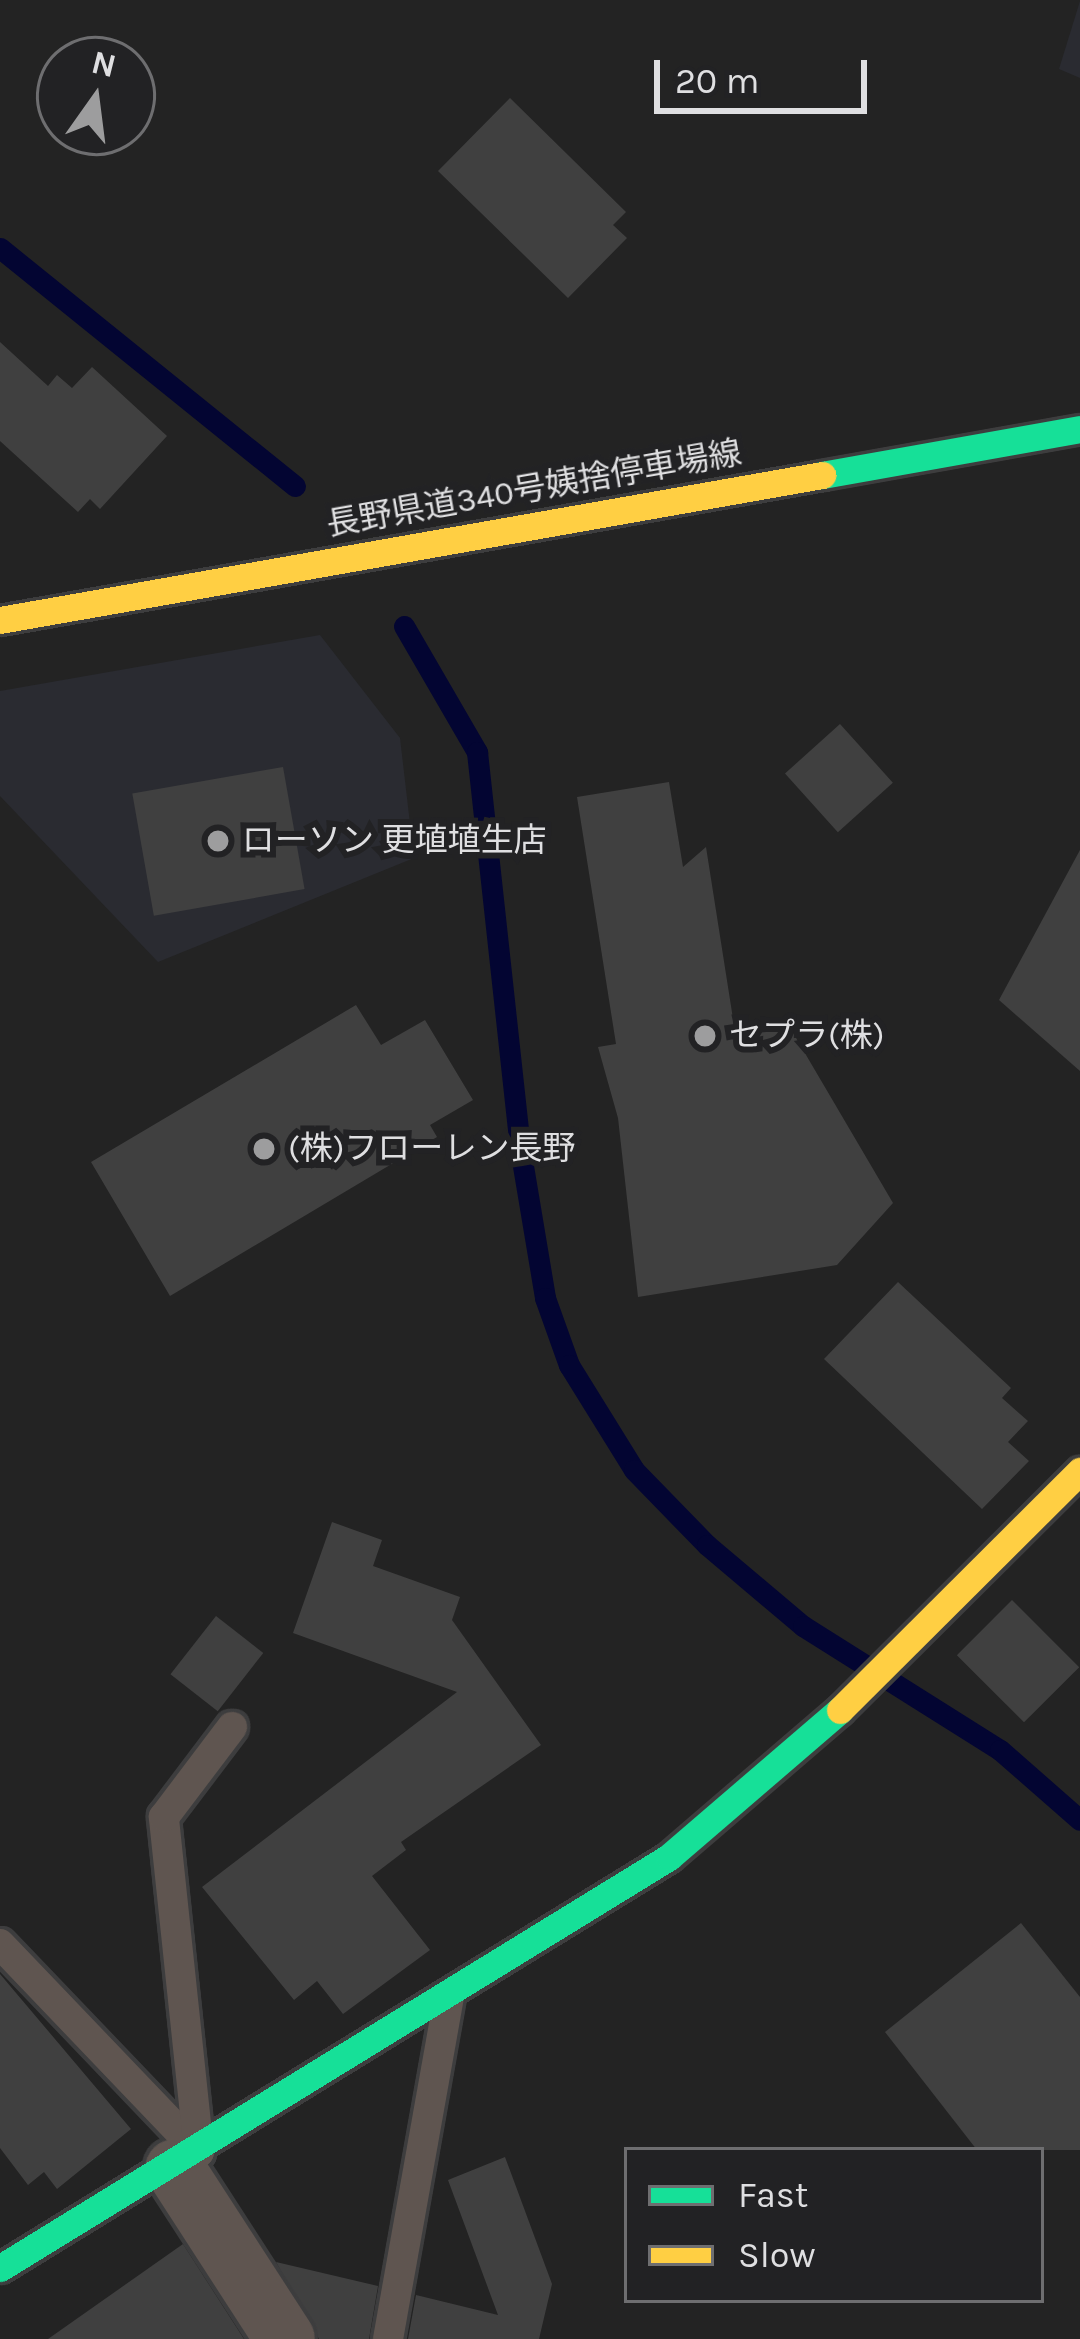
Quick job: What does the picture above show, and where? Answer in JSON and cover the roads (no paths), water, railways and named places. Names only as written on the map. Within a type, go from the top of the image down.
[{"type":"street","name":"長野県道340号姨捨停車場線","points":[[0,620],[1080,429]]},
{"type":"street","points":[[0,2268],[187,2161],[669,1857],[853,1699],[1080,1471]]},
{"type":"street","points":[[187,2161],[285,2339]]},
{"type":"lane","points":[[187,2161],[164,1817],[232,1727]]},
{"type":"lane","points":[[0,1945],[187,2161]]},
{"type":"lane","points":[[388,2339],[449,1995]]},
{"type":"waterway","points":[[0,248],[295,486]]},
{"type":"waterway","points":[[404,626],[477,752],[520,1148],[545,1298],[569,1365],[634,1470],[707,1545],[803,1626],[1000,1750],[1080,1820]]},
{"type":"place","name":"ローソン 更埴埴生店","points":[[218,841]]},
{"type":"place","name":"セプラ(株)","points":[[705,1036]]},
{"type":"place","name":"(株)フローレン長野","points":[[264,1149]]}]
